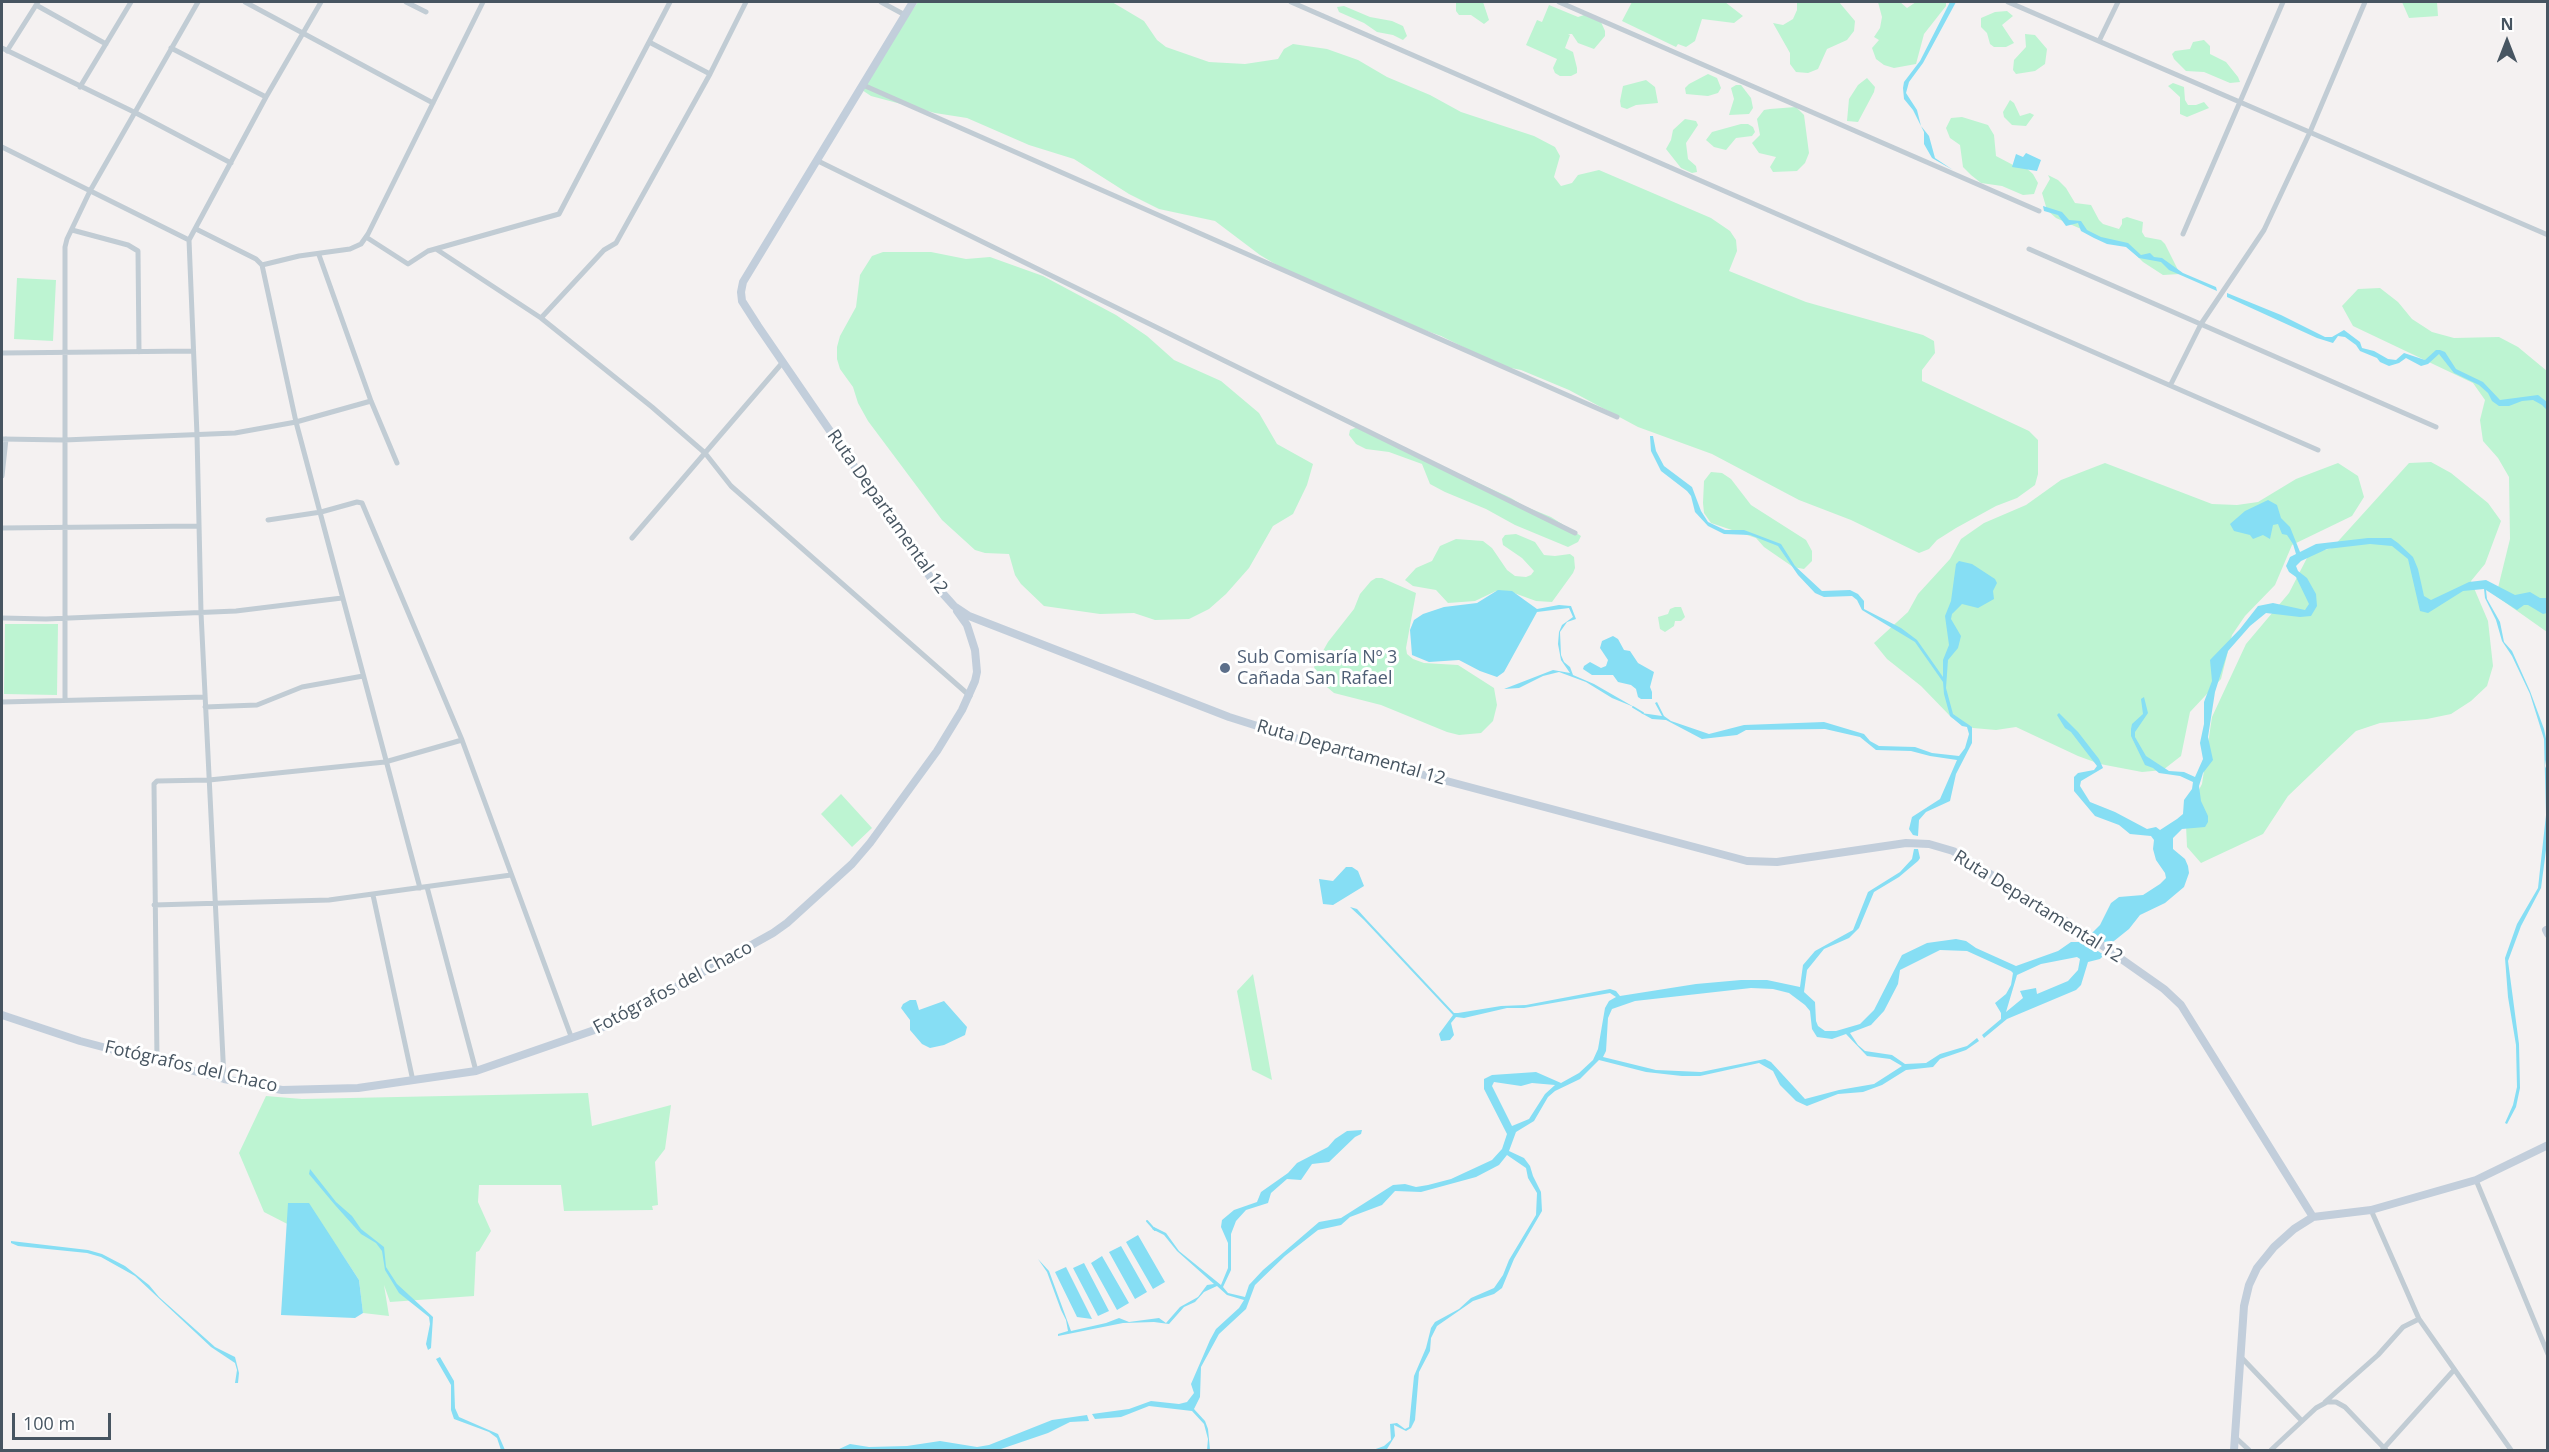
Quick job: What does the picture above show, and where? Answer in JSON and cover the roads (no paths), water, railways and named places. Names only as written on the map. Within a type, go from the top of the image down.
[{"type":"main road","name":"Ruta Departamental 12","points":[[913,2],[743,282],[741,292],[742,301],[783,362],[937,587],[954,606],[969,616],[1219,714],[1349,755],[1747,861],[1777,862],[1906,843],[1929,844],[1953,851],[1971,860],[2082,932],[2164,989],[2190,1016],[2313,1217]]},
{"type":"main road","name":"Fotógrafos del Chaco","points":[[2,1015],[45,1031],[224,1079],[282,1089],[332,1090],[476,1071],[572,1040],[630,1014],[788,923],[852,864],[937,751],[969,696],[975,681],[977,660],[967,625],[954,606]]},
{"type":"main road","points":[[2234,1450],[2244,1306],[2249,1285],[2257,1268],[2288,1235],[2313,1217],[2372,1210],[2476,1180],[2547,1145]]},
{"type":"street","points":[[80,87],[130,2]]},
{"type":"street","points":[[65,700],[65,247],[90,191],[198,2]]},
{"type":"street","points":[[245,2],[433,103]]},
{"type":"street","points":[[224,1079],[201,613],[189,240],[266,96],[321,2]]},
{"type":"street","points":[[406,2],[426,12]]},
{"type":"street","points":[[262,265],[350,249],[361,244],[483,2]]},
{"type":"street","points":[[366,237],[408,264],[428,250],[559,214],[651,43],[670,2]]},
{"type":"street","points":[[541,318],[604,250],[616,243],[710,74],[746,2]]},
{"type":"street","points":[[881,2],[905,15]]},
{"type":"street","points":[[1291,2],[2318,450]]},
{"type":"street","points":[[1559,2],[2039,212]]},
{"type":"street","points":[[2008,2],[2547,235]]},
{"type":"street","points":[[2099,41],[2118,2]]},
{"type":"street","points":[[2182,234],[2283,2]]},
{"type":"street","points":[[2171,384],[2201,324],[2264,230],[2310,132],[2365,2]]},
{"type":"street","points":[[106,44],[37,3],[4,50],[136,113],[231,163]]},
{"type":"street","points":[[651,43],[710,74]]},
{"type":"street","points":[[171,48],[266,96]]},
{"type":"street","points":[[863,85],[1617,417]]},
{"type":"street","points":[[2,147],[189,240]]},
{"type":"street","points":[[816,160],[1575,533]]},
{"type":"street","points":[[196,229],[256,259],[262,265],[296,422],[385,762],[424,888],[476,1071]]},
{"type":"street","points":[[72,230],[128,245],[138,251],[139,352]]},
{"type":"street","points":[[436,249],[541,318],[597,361],[705,453],[731,486],[969,696]]},
{"type":"street","points":[[2029,249],[2436,427]]},
{"type":"street","points":[[319,255],[371,401],[397,463]]},
{"type":"street","points":[[2,353],[193,351]]},
{"type":"street","points":[[632,538],[783,362]]},
{"type":"street","points":[[2,476],[4,439],[64,440],[235,433],[296,422],[371,401]]},
{"type":"street","points":[[268,520],[321,512],[357,502],[362,503],[462,740],[572,1040]]},
{"type":"street","points":[[2,528],[198,526]]},
{"type":"street","points":[[2,618],[201,613],[272,608],[342,598]]},
{"type":"street","points":[[206,707],[257,705],[302,687],[363,676]]},
{"type":"street","points":[[2,702],[205,697]]},
{"type":"street","points":[[157,1061],[154,784],[157,781],[209,780],[385,762],[462,740]]},
{"type":"street","points":[[154,905],[329,900],[511,875]]},
{"type":"street","points":[[373,895],[413,1081]]},
{"type":"street","points":[[2476,1180],[2547,1354]]},
{"type":"street","points":[[2372,1210],[2419,1319],[2511,1450]]},
{"type":"street","points":[[2271,1450],[2378,1355],[2403,1327],[2419,1319]]},
{"type":"street","points":[[2240,1356],[2302,1421]]},
{"type":"street","points":[[2321,1405],[2336,1402],[2345,1407],[2384,1450],[2454,1370]]},
{"type":"street","points":[[2236,1438],[2249,1450]]},
{"type":"water","points":[[1950,2],[1956,2],[1923,63],[1909,82],[1906,93],[1917,110],[1921,126],[1904,99],[1904,82],[1920,61]]},
{"type":"water","points":[[1921,126],[1929,136],[1935,158],[1953,170],[1932,158],[1924,144],[1924,132]]},
{"type":"water","points":[[2026,153],[2041,160],[2037,171],[2012,167],[2016,154],[2023,157]]},
{"type":"water","points":[[2043,206],[2062,212],[2069,220],[2081,221],[2087,230],[2101,237],[2128,243],[2141,255],[2150,253],[2154,257],[2162,258],[2183,273],[2216,287],[2217,291],[2169,270],[2161,262],[2139,258],[2126,247],[2107,244],[2094,238],[2081,231],[2078,223],[2066,226],[2058,215],[2044,211]]},
{"type":"water","points":[[2227,293],[2281,315],[2325,337],[2332,337],[2344,330],[2360,342],[2362,348],[2374,351],[2388,359],[2396,360],[2404,353],[2425,360],[2436,350],[2440,350],[2445,352],[2456,369],[2483,382],[2500,400],[2538,395],[2547,402],[2547,410],[2533,400],[2499,406],[2479,385],[2454,373],[2439,354],[2428,364],[2421,366],[2406,358],[2389,366],[2360,351],[2345,337],[2338,336],[2333,343],[2317,338],[2227,297]]},
{"type":"water","points":[[1650,436],[1653,436],[1656,451],[1664,466],[1692,487],[1708,522],[1725,530],[1744,530],[1781,544],[1795,566],[1822,591],[1850,590],[1858,594],[1864,601],[1864,609],[1901,628],[1917,640],[1943,677],[1943,660],[1949,645],[1945,616],[1951,601],[1956,564],[1959,561],[1972,564],[1995,579],[1997,583],[1993,591],[1994,599],[1978,608],[1962,604],[1952,614],[1951,619],[1961,636],[1958,648],[1948,660],[1946,688],[1953,714],[1972,727],[1972,743],[1956,774],[1950,801],[1926,812],[1919,820],[1918,836],[1913,835],[1909,829],[1912,817],[1940,799],[1957,760],[1911,751],[1876,750],[1860,737],[1825,729],[1746,730],[1737,735],[1702,739],[1666,720],[1652,719],[1641,713],[1662,716],[1655,703],[1657,702],[1664,716],[1671,721],[1709,734],[1744,725],[1824,722],[1864,734],[1879,746],[1915,747],[1932,753],[1959,756],[1965,748],[1969,734],[1967,727],[1962,726],[1950,716],[1943,682],[1915,642],[1862,610],[1852,596],[1824,597],[1815,593],[1798,575],[1778,546],[1750,535],[1724,534],[1708,526],[1695,512],[1691,496],[1687,491],[1661,471],[1651,451]]},
{"type":"water","points":[[2268,500],[2277,505],[2281,518],[2290,527],[2300,552],[2316,544],[2368,538],[2391,538],[2413,557],[2424,596],[2431,600],[2469,582],[2486,580],[2515,595],[2530,592],[2540,598],[2547,598],[2547,613],[2543,614],[2528,605],[2517,610],[2486,590],[2487,599],[2500,622],[2504,642],[2512,651],[2530,691],[2544,729],[2548,748],[2545,766],[2548,773],[2548,835],[2541,888],[2521,926],[2508,961],[2519,1044],[2520,1088],[2516,1107],[2507,1124],[2505,1123],[2513,1105],[2517,1087],[2516,1045],[2508,997],[2505,958],[2517,924],[2538,888],[2546,815],[2544,739],[2530,694],[2512,656],[2502,641],[2496,620],[2485,598],[2484,589],[2463,591],[2428,613],[2420,611],[2408,559],[2392,546],[2370,544],[2327,549],[2301,561],[2296,566],[2298,571],[2307,578],[2316,594],[2317,606],[2311,616],[2266,613],[2250,626],[2228,651],[2215,692],[2208,737],[2213,760],[2203,773],[2199,786],[2208,822],[2205,827],[2182,829],[2173,838],[2173,849],[2185,859],[2188,866],[2189,873],[2184,887],[2165,903],[2140,915],[2129,929],[2109,945],[2092,933],[2100,925],[2111,903],[2119,897],[2143,895],[2166,878],[2156,860],[2153,849],[2154,840],[2151,836],[2130,834],[2119,825],[2095,816],[2074,791],[2074,777],[2078,773],[2094,770],[2097,766],[2057,715],[2059,713],[2078,732],[2099,759],[2103,768],[2081,781],[2080,786],[2090,802],[2147,829],[2156,827],[2160,830],[2183,814],[2184,800],[2192,789],[2193,782],[2180,776],[2159,773],[2145,765],[2131,736],[2132,724],[2143,714],[2141,699],[2144,697],[2148,713],[2135,732],[2135,737],[2146,756],[2169,771],[2184,772],[2195,777],[2203,759],[2200,743],[2204,724],[2204,702],[2212,681],[2210,660],[2240,629],[2258,606],[2273,603],[2305,610],[2309,604],[2296,577],[2289,572],[2286,566],[2290,557],[2296,554],[2293,544],[2287,535],[2282,534],[2278,524],[2273,525],[2270,539],[2263,535],[2253,539],[2250,535],[2234,531],[2230,524],[2245,511]]},
{"type":"water","points":[[1498,590],[1512,591],[1537,609],[1559,605],[1571,606],[1576,619],[1567,622],[1560,632],[1561,655],[1564,662],[1570,667],[1573,675],[1634,707],[1612,698],[1586,682],[1559,672],[1543,676],[1519,688],[1504,689],[1553,670],[1570,673],[1561,660],[1558,644],[1559,632],[1562,625],[1573,617],[1569,608],[1537,612],[1504,672],[1497,677],[1459,660],[1429,662],[1412,655],[1410,630],[1414,620],[1423,614],[1444,607],[1477,603]]},
{"type":"water","points":[[1613,636],[1618,639],[1624,650],[1630,651],[1638,663],[1654,672],[1650,687],[1652,699],[1641,699],[1636,689],[1631,685],[1618,682],[1613,675],[1592,675],[1583,669],[1590,662],[1601,668],[1606,666],[1608,660],[1600,648],[1602,641]]},
{"type":"water","points":[[1914,849],[1918,849],[1920,858],[1918,861],[1899,877],[1874,892],[1859,928],[1849,938],[1824,949],[1807,970],[1804,992],[1815,1002],[1816,1021],[1818,1026],[1825,1031],[1836,1031],[1860,1024],[1874,1010],[1902,955],[1927,943],[1956,939],[1966,941],[2016,966],[2058,951],[2071,942],[2084,942],[2104,955],[2100,959],[2088,962],[2081,985],[2076,990],[2007,1019],[1984,1038],[1982,1035],[2001,1019],[2001,1013],[1995,1003],[2006,994],[2011,985],[2013,973],[2011,971],[1967,951],[1940,950],[1900,970],[1898,984],[1884,1011],[1871,1025],[1850,1033],[1858,1045],[1865,1051],[1892,1055],[1905,1064],[1926,1063],[1940,1054],[1967,1046],[1977,1038],[1979,1041],[1966,1050],[1940,1059],[1933,1067],[1906,1070],[1882,1085],[1863,1092],[1838,1094],[1807,1106],[1796,1101],[1780,1085],[1773,1071],[1759,1063],[1700,1076],[1682,1076],[1646,1072],[1599,1060],[1580,1079],[1548,1097],[1534,1121],[1516,1132],[1509,1151],[1524,1158],[1530,1166],[1541,1192],[1542,1211],[1514,1259],[1502,1288],[1494,1294],[1473,1301],[1437,1326],[1431,1338],[1430,1351],[1419,1372],[1415,1420],[1411,1428],[1406,1431],[1394,1425],[1395,1436],[1387,1449],[1373,1450],[1384,1446],[1391,1440],[1390,1424],[1397,1423],[1405,1429],[1409,1427],[1414,1376],[1426,1348],[1431,1328],[1435,1322],[1459,1309],[1471,1298],[1494,1288],[1536,1215],[1537,1193],[1528,1178],[1526,1168],[1507,1155],[1499,1165],[1476,1177],[1421,1192],[1395,1191],[1382,1205],[1350,1217],[1341,1225],[1318,1230],[1285,1256],[1255,1285],[1246,1309],[1219,1334],[1201,1367],[1200,1397],[1194,1409],[1205,1421],[1210,1450],[1207,1450],[1208,1439],[1204,1424],[1192,1411],[1149,1406],[1121,1417],[1095,1419],[1092,1414],[1129,1409],[1151,1401],[1179,1404],[1187,1402],[1194,1393],[1191,1384],[1216,1329],[1239,1308],[1244,1300],[1227,1295],[1217,1286],[1204,1292],[1195,1302],[1184,1307],[1169,1324],[1123,1323],[1058,1336],[1068,1331],[1066,1320],[1047,1272],[1038,1259],[1049,1271],[1071,1331],[1119,1318],[1129,1322],[1159,1318],[1166,1323],[1180,1307],[1198,1297],[1207,1285],[1214,1284],[1177,1251],[1164,1235],[1152,1229],[1154,1227],[1166,1233],[1179,1251],[1221,1285],[1228,1268],[1228,1243],[1221,1227],[1222,1220],[1234,1210],[1257,1202],[1261,1192],[1288,1173],[1297,1163],[1328,1147],[1347,1131],[1362,1130],[1361,1134],[1329,1162],[1312,1164],[1301,1180],[1287,1179],[1271,1193],[1268,1203],[1246,1210],[1236,1221],[1231,1234],[1231,1270],[1223,1287],[1228,1293],[1245,1297],[1249,1285],[1263,1270],[1319,1222],[1341,1218],[1393,1185],[1405,1184],[1416,1187],[1428,1185],[1451,1179],[1492,1160],[1502,1149],[1507,1134],[1484,1089],[1484,1079],[1492,1075],[1536,1072],[1561,1083],[1579,1073],[1593,1060],[1598,1049],[1605,1008],[1609,1001],[1616,997],[1610,993],[1524,1008],[1507,1008],[1464,1018],[1456,1017],[1451,1023],[1454,1035],[1450,1040],[1441,1041],[1439,1034],[1453,1015],[1350,907],[1357,909],[1454,1013],[1526,1005],[1610,989],[1616,991],[1620,996],[1696,984],[1741,980],[1767,980],[1800,987],[1803,965],[1815,951],[1853,930],[1868,892],[1900,872],[1912,859]],"holes":[[[2077,957],[2080,959],[2078,970],[2068,981],[2037,994],[2036,988],[2020,991],[2023,998],[2006,1012],[2017,975],[2041,964]],[[1751,988],[1773,989],[1789,993],[1805,1005],[1810,1011],[1812,1029],[1817,1037],[1832,1039],[1846,1034],[1867,1056],[1890,1059],[1902,1066],[1874,1084],[1805,1099],[1771,1062],[1765,1059],[1701,1072],[1656,1070],[1603,1057],[1606,1051],[1608,1018],[1612,1009],[1635,1001]],[[1494,1082],[1521,1086],[1532,1083],[1555,1085],[1545,1094],[1529,1119],[1512,1126],[1492,1086]]]},
{"type":"water","points":[[1346,867],[1352,867],[1358,871],[1364,886],[1333,905],[1323,904],[1319,879],[1333,881]]},
{"type":"water","points":[[910,1000],[916,1000],[919,1010],[944,1001],[967,1027],[965,1035],[944,1045],[930,1048],[922,1044],[910,1030],[910,1020],[901,1008]]},
{"type":"water","points":[[310,1169],[361,1229],[384,1247],[386,1267],[397,1284],[433,1317],[431,1348],[428,1350],[426,1344],[429,1317],[399,1293],[385,1270],[382,1251],[376,1243],[361,1234],[335,1205],[309,1174]]},
{"type":"water","points":[[288,1203],[309,1203],[359,1280],[363,1313],[355,1318],[281,1315]]},
{"type":"water","points":[[1138,1235],[1165,1282],[1153,1289],[1126,1242]]},
{"type":"water","points":[[11,1241],[88,1250],[102,1254],[125,1266],[149,1285],[159,1297],[215,1347],[235,1357],[239,1373],[238,1383],[235,1383],[237,1370],[235,1363],[211,1347],[135,1276],[101,1257],[87,1253],[18,1246]]},
{"type":"water","points":[[1121,1246],[1147,1292],[1135,1299],[1109,1252]]},
{"type":"water","points":[[1102,1256],[1129,1303],[1117,1310],[1091,1263]]},
{"type":"water","points":[[1084,1263],[1109,1311],[1098,1316],[1073,1268]]},
{"type":"water","points":[[1066,1267],[1092,1319],[1077,1317],[1055,1272]]},
{"type":"water","points":[[440,1357],[454,1381],[455,1408],[459,1417],[498,1434],[505,1450],[501,1450],[497,1438],[489,1432],[454,1419],[451,1410],[451,1385],[436,1359]]},
{"type":"water","points":[[1087,1415],[1089,1421],[1070,1422],[1048,1433],[998,1450],[837,1450],[850,1444],[869,1447],[907,1446],[940,1441],[977,1447],[989,1445],[1052,1420]]},
{"type":"waterway","points":[[1633,707],[1643,713]]},
{"type":"waterway","points":[[1147,1221],[1155,1230]]},
{"type":"place","name":"Sub Comisaría Nº 3 Cañada San Rafael","points":[[1225,668]]}]
